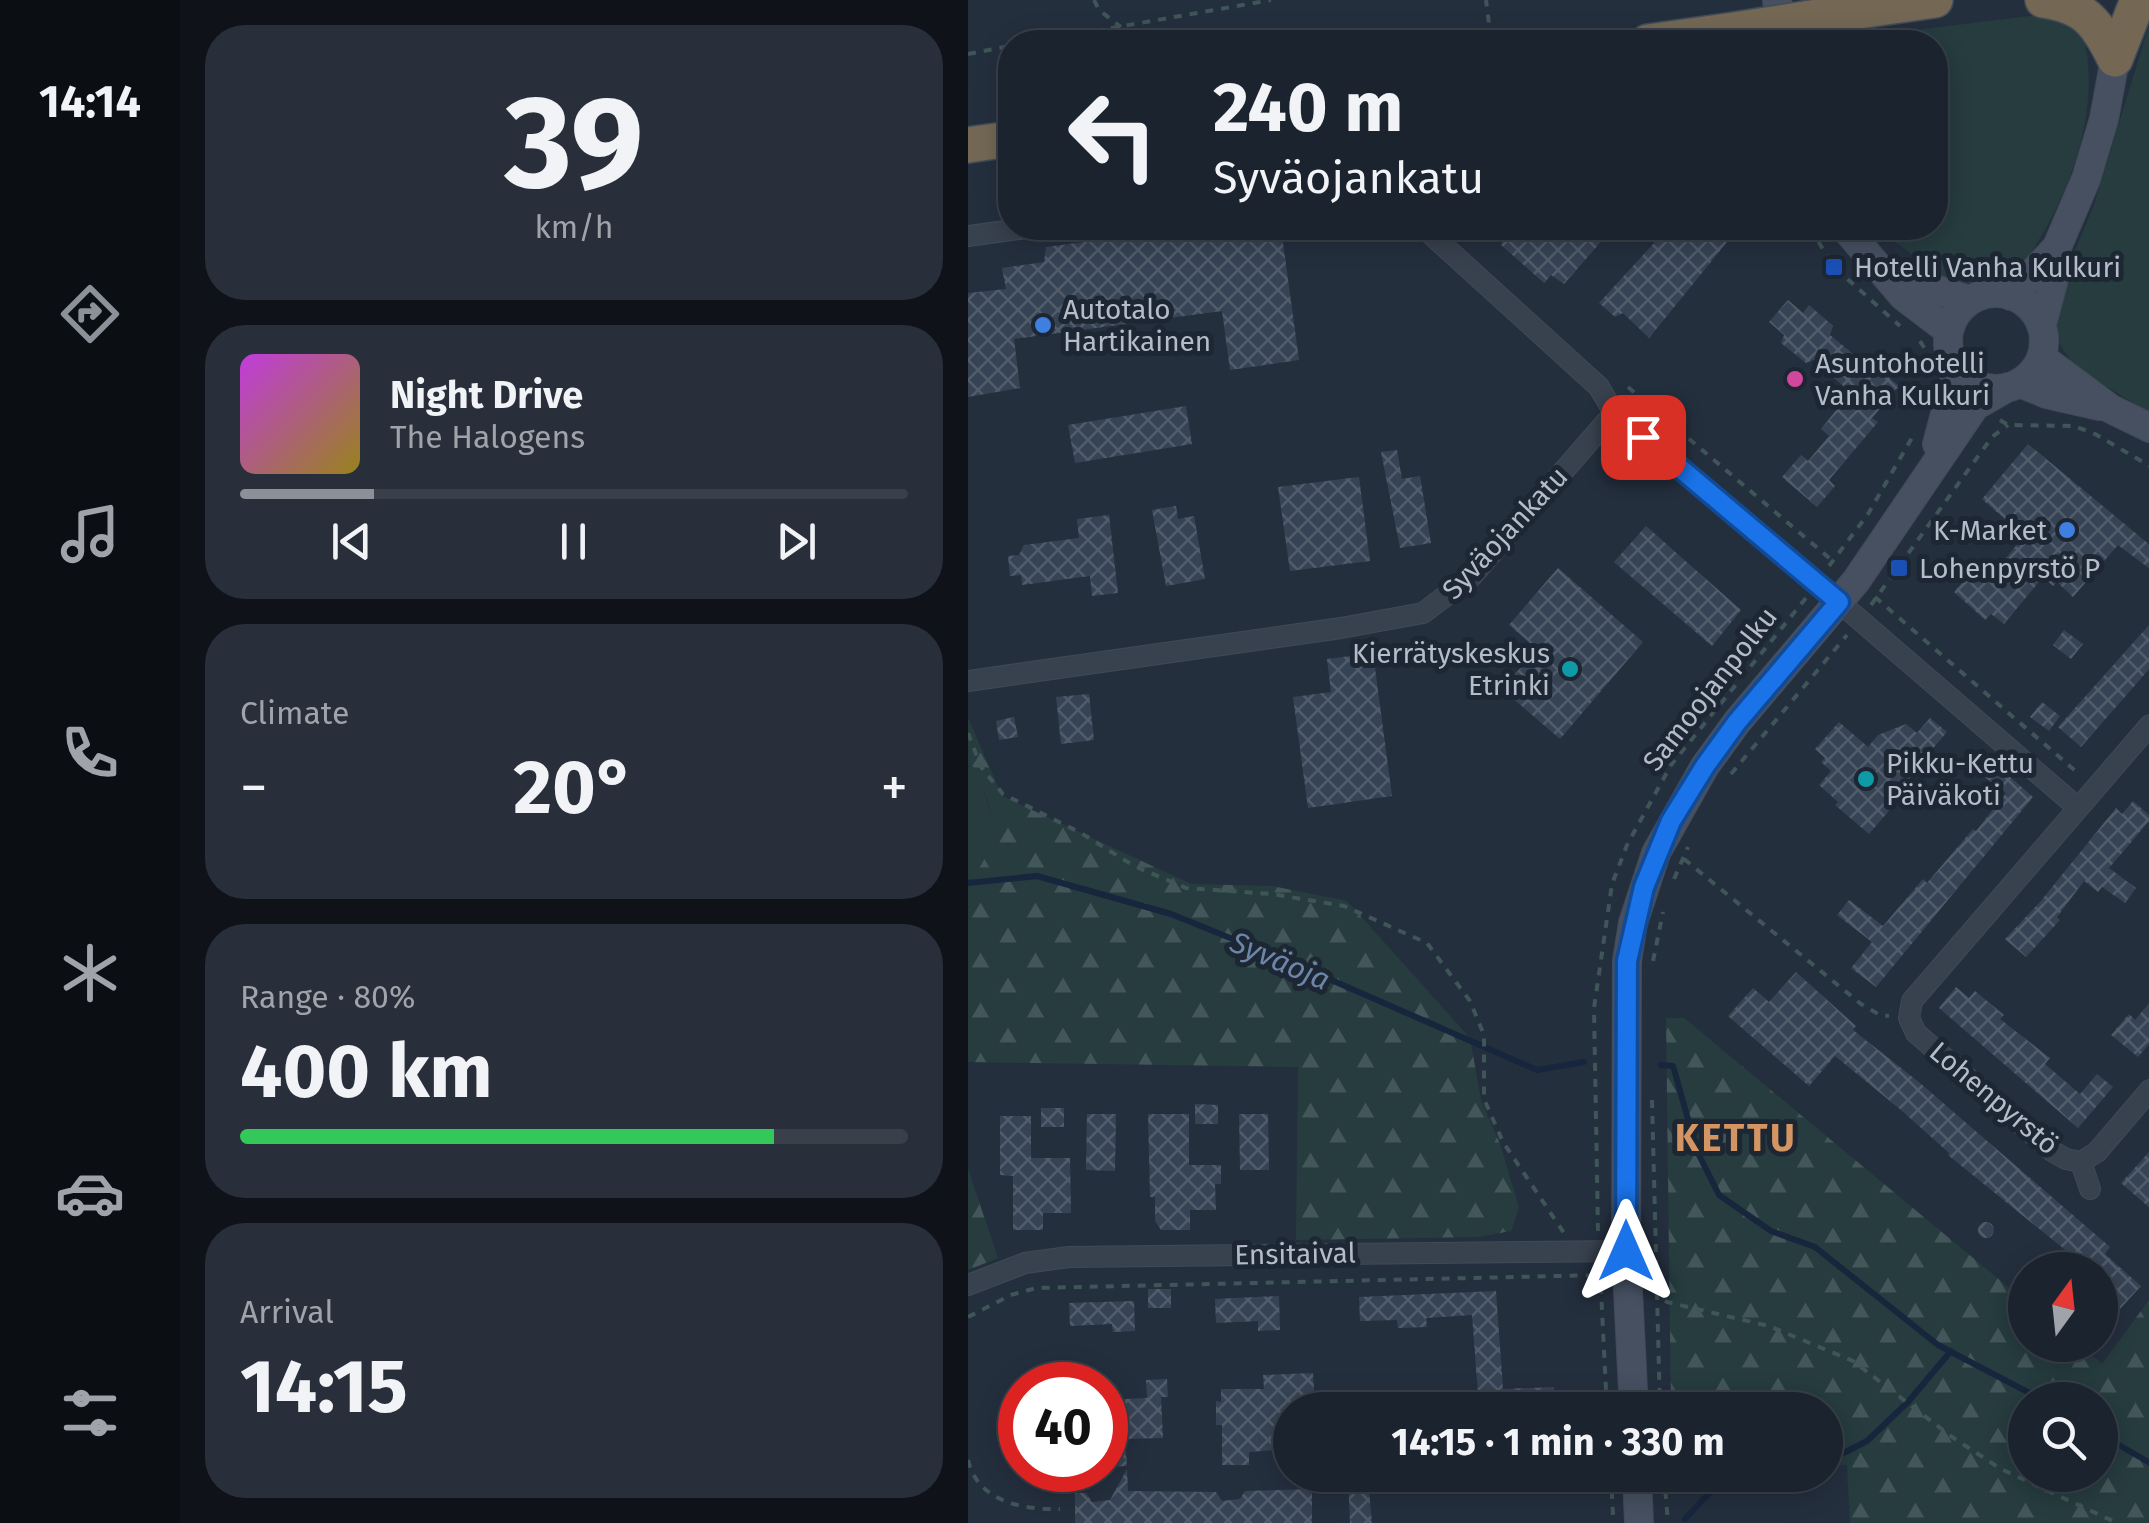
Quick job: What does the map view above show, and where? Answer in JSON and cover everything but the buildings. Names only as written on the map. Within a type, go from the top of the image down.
[{"type":"highway","points":[[1734,30],[1935,0]]},
{"type":"highway","points":[[2043,0],[2068,4],[2098,25],[2115,59]]},
{"type":"highway","points":[[2115,59],[2138,0]]},
{"type":"highway","points":[[968,146],[998,141]]},
{"type":"street","points":[[1777,0],[1782,30]]},
{"type":"street","points":[[2012,296],[2056,248],[2086,178],[2104,119],[2115,59]]},
{"type":"street","points":[[968,236],[998,232]]},
{"type":"street","points":[[1437,240],[1599,387],[1614,413],[2077,807]]},
{"type":"street","points":[[1856,240],[1903,296],[1949,330]]},
{"type":"street","points":[[1923,478],[1974,406],[2035,369],[2041,357],[2042,324],[2055,275],[2056,248]]},
{"type":"street","points":[[1885,273],[1969,300]]},
{"type":"street","points":[[2042,324],[2034,312],[2012,296],[1988,294],[1969,300],[1957,314],[1949,330],[1949,350],[1957,369],[1982,387],[2014,385],[2111,408]]},
{"type":"street","points":[[2041,357],[2111,408],[2150,428]]},
{"type":"street","points":[[1631,1392],[1613,1262],[1627,961],[1644,887],[1671,821],[1737,722],[1850,611],[1923,478],[1941,435],[1957,369]]},
{"type":"street","name":"Syväojankatu","points":[[968,681],[1423,613],[1472,576],[1614,413]]},
{"type":"street","name":"Lohenpyrstö","points":[[2150,725],[1912,1002],[1909,1018],[1916,1033],[2066,1159],[2081,1162],[2096,1152],[2150,1090]]},
{"type":"street","points":[[2081,1162],[2090,1189]]},
{"type":"street","name":"Ensitaival","points":[[968,1285],[1026,1263],[1069,1258],[1613,1262]]},
{"type":"street","points":[[1638,1492],[1639,1523]]},
{"type":"path","points":[[1094,0],[1098,10],[1121,26]]},
{"type":"path","points":[[1099,30],[1271,0]]},
{"type":"path","points":[[1486,0],[1490,30]]},
{"type":"path","points":[[968,54],[998,48]]},
{"type":"path","points":[[1722,784],[1850,611],[1992,438],[2008,424]]},
{"type":"path","name":"Samoojanpolku","points":[[1609,1392],[1613,1262],[1594,1008],[1612,884],[1627,845],[1671,765],[1868,514],[1914,435]]},
{"type":"path","points":[[968,733],[981,767],[1003,794],[1081,833],[1134,866],[1186,888],[1272,894],[1344,906],[1427,944],[1470,1001],[1484,1035],[1484,1100],[1503,1142],[1567,1236]]},
{"type":"path","points":[[1674,880],[1690,844]]},
{"type":"path","points":[[1683,858],[1861,1004],[1880,1015],[1909,1018]]},
{"type":"path","points":[[1651,970],[1663,912]]},
{"type":"path","points":[[1652,1095],[1659,1392]]},
{"type":"path","points":[[968,1317],[1011,1295],[1036,1288],[1613,1262],[1668,1302],[1769,1326],[1853,1361],[1952,1437],[2001,1469],[2117,1523]]},
{"type":"path","points":[[968,1460],[972,1476],[990,1495],[1033,1510],[1060,1509]]},
{"type":"path","points":[[1612,1492],[1614,1523]]},
{"type":"path","points":[[1665,1492],[1668,1523]]},
{"type":"green space","points":[[2047,14],[2083,34],[2088,91],[2079,149],[2070,177],[2030,254],[1996,285],[1950,282],[1892,240],[1948,240],[1948,30],[1915,30]]},
{"type":"green space","points":[[2149,25],[2149,413],[2074,366],[2056,338],[2065,274],[2094,205]]},
{"type":"green space","points":[[968,718],[1002,796],[1191,884],[1272,886],[1347,901],[1470,1038],[1481,1100],[1500,1144],[1519,1208],[1511,1231],[1479,1237],[1296,1240],[1298,1067],[968,1062],[968,883],[987,854],[992,827],[987,798],[974,767],[968,766]]},
{"type":"green space","points":[[968,767],[977,767],[1006,867],[968,880]]},
{"type":"green space","points":[[1666,1018],[1684,1018],[2008,1287],[2008,1362],[2118,1362],[2118,1342],[2149,1300],[2149,1523],[1850,1523],[1847,1465],[1843,1465],[1843,1392],[1671,1392]]},
{"type":"green space","points":[[968,1169],[998,1258],[968,1270]]},
{"type":"waterway","name":"Syväoja","points":[[968,883],[1037,876],[1171,914],[1537,1070],[1584,1062]]},
{"type":"waterway","name":"Syväoja","points":[[1661,1065],[1673,1066],[1697,1151],[1719,1195],[1771,1231],[1815,1247],[1938,1345],[2009,1382]]},
{"type":"waterway","points":[[1843,1453],[1867,1441],[1908,1402],[1951,1351]]},
{"type":"waterway","name":"Syväoja","points":[[2118,1444],[2150,1463]]},
{"type":"waterway","points":[[1685,1519],[1710,1492]]},
{"type":"place","name":"Hotelli Vanha Kulkuri","points":[[1834,267]]},
{"type":"place","name":"Autotalo Hartikainen","points":[[1043,325]]},
{"type":"place","name":"Asuntohotelli Vanha Kulkuri","points":[[1795,379]]},
{"type":"place","name":"K-Market","points":[[2067,530]]},
{"type":"place","name":"Lohenpyrstö P","points":[[1899,568]]},
{"type":"place","name":"Kierrätyskeskus Etrinki","points":[[1570,669]]},
{"type":"place","name":"Pikku-Kettu Päiväkoti","points":[[1866,779]]},
{"type":"district","name":"KETTU","points":[[1736,1138]]},
{"type":"route","points":[[1626,1251],[1627,961],[1644,887],[1671,821],[1705,766],[1737,722],[1839,602],[1643,437]]}]
